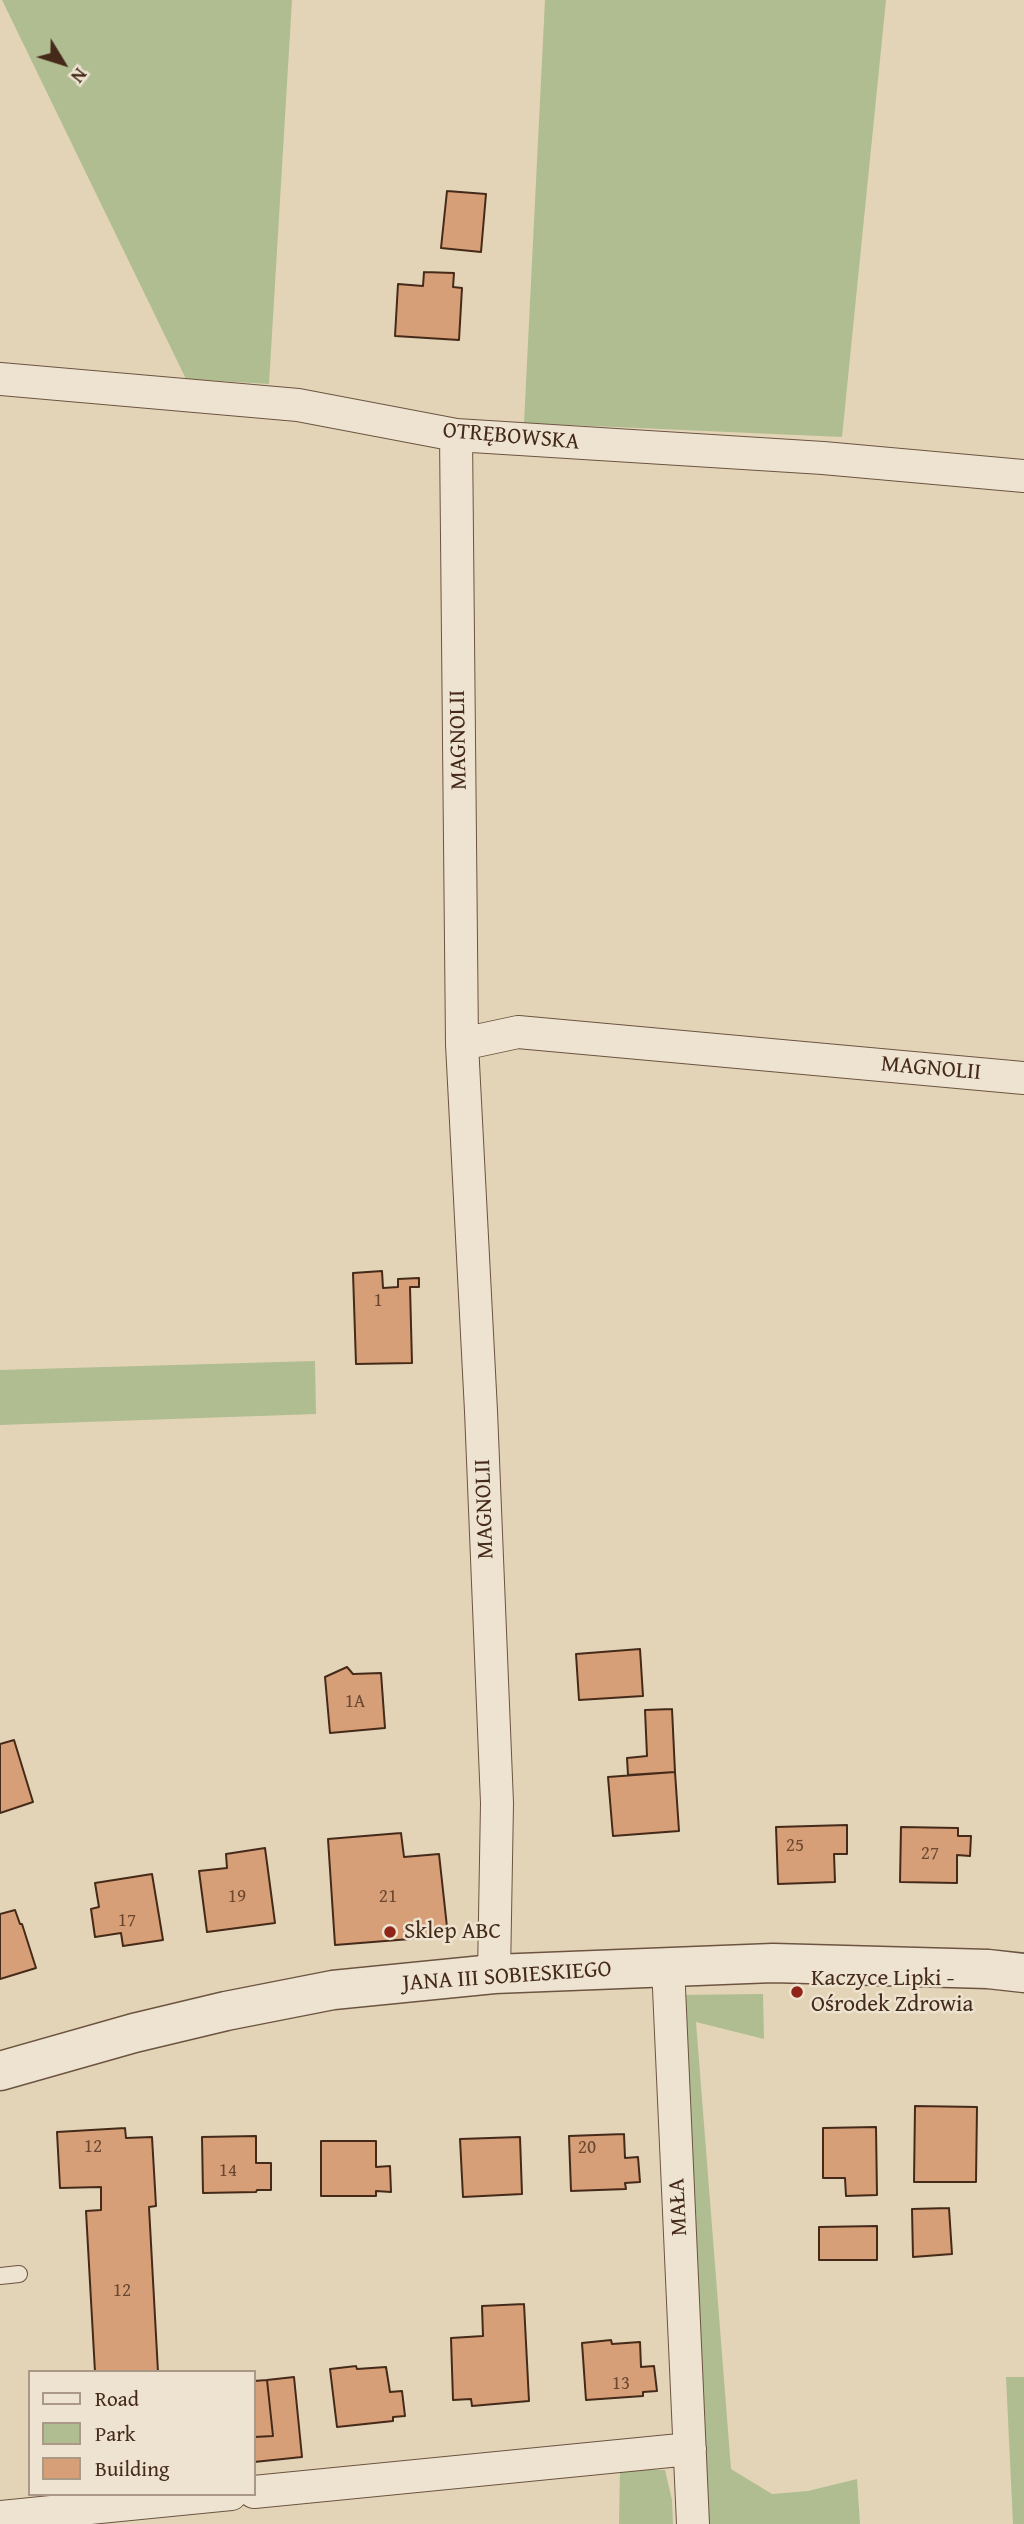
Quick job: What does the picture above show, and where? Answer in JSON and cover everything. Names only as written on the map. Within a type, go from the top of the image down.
[{"type":"street","name":"OTRĘBOWSKA","points":[[0,379],[298,405],[456,435],[823,458],[1024,477]]},
{"type":"street","name":"MAGNOLII","points":[[456,435],[462,1044],[497,1802],[494,1975]]},
{"type":"street","name":"MAGNOLII","points":[[462,1044],[518,1032],[1024,1078]]},
{"type":"street","name":"JANA III SOBIESKIEGO","points":[[0,2071],[134,2033],[333,1990],[494,1975],[668,1965],[773,1963],[988,1969],[1024,1973]]},
{"type":"street","name":"MAŁA","points":[[668,1965],[693,2524]]},
{"type":"street","points":[[256,2492],[690,2449]]},
{"type":"street","points":[[0,2517],[210,2496]]},
{"type":"lane","points":[[0,2276],[19,2274]]},
{"type":"green space","points":[[2,0],[292,0],[269,384],[186,379]]},
{"type":"green space","points":[[545,0],[886,0],[842,437],[524,423]]},
{"type":"green space","points":[[315,1361],[316,1414],[0,1425],[0,1370]]},
{"type":"green space","points":[[763,1994],[764,2039],[696,2022],[731,2469],[772,2494],[808,2491],[857,2479],[860,2524],[706,2524],[679,1995]]},
{"type":"green space","points":[[1006,2377],[1024,2377],[1024,2524],[1013,2524]]},
{"type":"green space","points":[[620,2469],[665,2470],[672,2500],[673,2524],[619,2524]]},
{"type":"building","points":[[447,191],[486,194],[481,252],[441,248]]},
{"type":"building","points":[[424,272],[454,273],[453,287],[462,288],[459,340],[395,336],[398,284],[423,286]]},
{"type":"building","points":[[382,1271],[383,1288],[398,1287],[398,1279],[419,1278],[419,1287],[410,1287],[412,1363],[356,1364],[353,1273]]},
{"type":"building","points":[[640,1649],[643,1696],[579,1700],[576,1654]]},
{"type":"building","points":[[347,1667],[353,1674],[381,1673],[385,1728],[330,1733],[325,1677]]},
{"type":"building","points":[[672,1709],[675,1772],[628,1775],[627,1758],[647,1756],[645,1710]]},
{"type":"building","points":[[14,1740],[33,1802],[0,1813],[0,1744]]},
{"type":"building","points":[[675,1772],[679,1831],[613,1836],[608,1777]]},
{"type":"building","points":[[847,1825],[847,1854],[834,1854],[835,1882],[778,1884],[776,1827]]},
{"type":"building","points":[[901,1827],[958,1828],[958,1836],[971,1836],[970,1856],[957,1855],[957,1883],[900,1882]]},
{"type":"building","points":[[401,1833],[404,1857],[439,1854],[448,1936],[335,1945],[328,1839]]},
{"type":"building","points":[[265,1848],[275,1923],[207,1932],[199,1871],[227,1868],[226,1854]]},
{"type":"building","points":[[152,1874],[163,1940],[123,1946],[121,1933],[95,1937],[91,1909],[99,1907],[95,1883]]},
{"type":"building","points":[[15,1910],[36,1968],[0,1979],[0,1914]]},
{"type":"building","points":[[915,2106],[977,2107],[976,2182],[914,2182]]},
{"type":"building","points":[[876,2127],[877,2195],[846,2196],[845,2178],[823,2178],[823,2128]]},
{"type":"building","points":[[125,2128],[126,2138],[152,2137],[156,2206],[149,2207],[158,2370],[95,2370],[86,2211],[101,2210],[101,2187],[60,2188],[57,2132]]},
{"type":"building","points":[[624,2134],[625,2158],[638,2157],[640,2182],[625,2183],[626,2189],[571,2191],[569,2136]]},
{"type":"building","points":[[256,2136],[256,2163],[271,2163],[271,2190],[203,2193],[202,2137]]},
{"type":"building","points":[[520,2137],[522,2194],[463,2197],[460,2139]]},
{"type":"building","points":[[321,2141],[376,2141],[376,2167],[390,2166],[391,2192],[376,2191],[376,2196],[321,2196]]},
{"type":"building","points":[[949,2208],[952,2254],[913,2257],[912,2209]]},
{"type":"building","points":[[877,2226],[877,2260],[819,2260],[819,2227]]},
{"type":"building","points":[[524,2304],[529,2401],[472,2406],[471,2399],[453,2400],[451,2338],[483,2336],[482,2306]]},
{"type":"building","points":[[611,2340],[612,2344],[640,2342],[641,2367],[654,2366],[657,2391],[643,2392],[643,2396],[586,2400],[582,2343]]},
{"type":"building","points":[[356,2366],[357,2369],[386,2367],[390,2392],[402,2391],[405,2416],[393,2417],[393,2421],[337,2427],[330,2369]]},
{"type":"building","points":[[294,2377],[302,2457],[256,2462],[256,2437],[273,2436],[267,2380]]},
{"type":"building","points":[[267,2380],[273,2436],[256,2437],[256,2381]]},
{"type":"place","name":"Sklep ABC","points":[[390,1932]]},
{"type":"place","name":"Kaczyce Lipki - Ośrodek Zdrowia","points":[[797,1992]]}]
